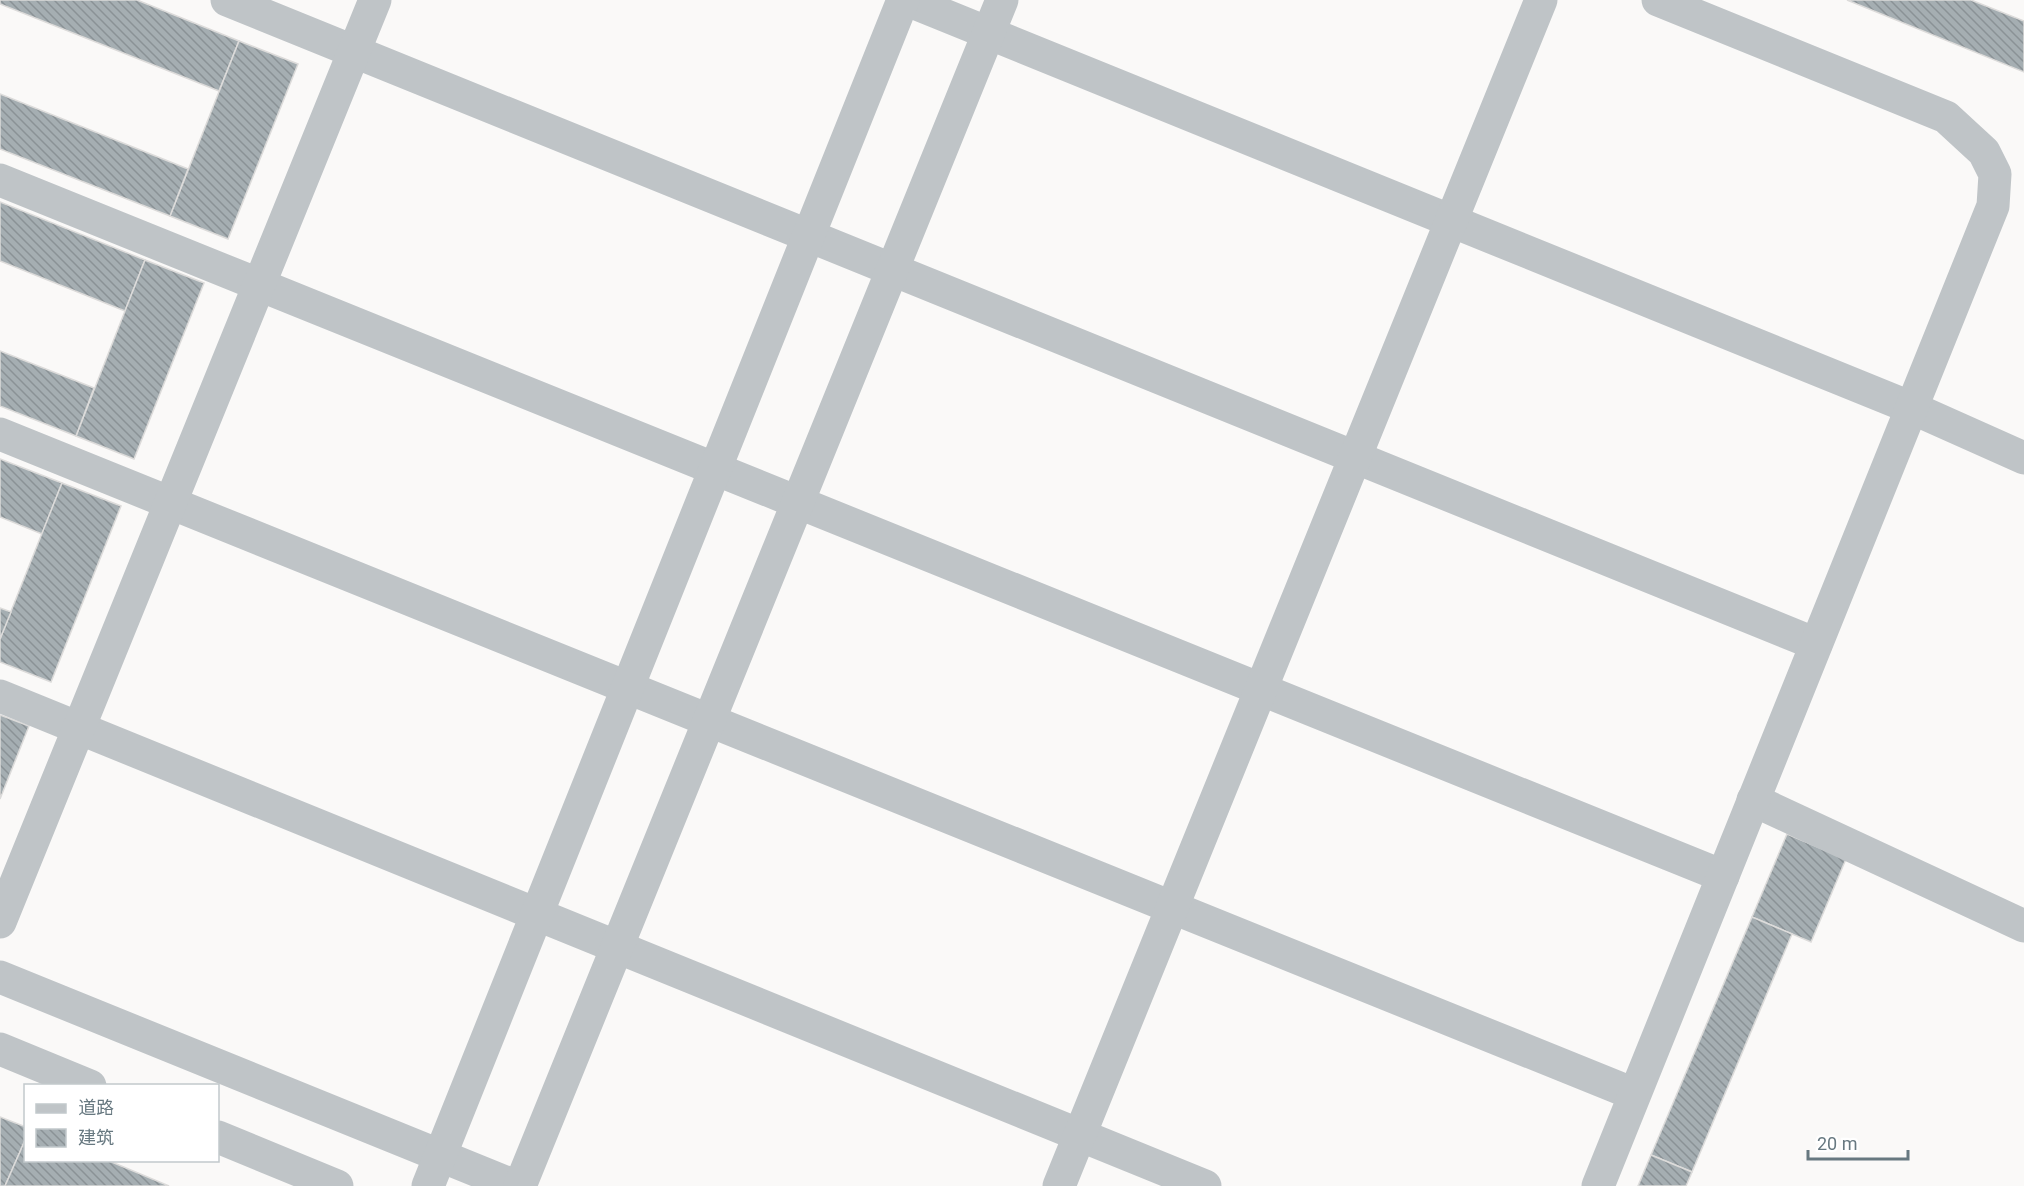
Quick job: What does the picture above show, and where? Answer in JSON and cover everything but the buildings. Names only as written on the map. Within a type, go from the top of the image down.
[{"type":"street","points":[[227,0],[1816,645]]},
{"type":"street","points":[[0,922],[375,0]]},
{"type":"street","points":[[428,1186],[905,0],[1912,408],[2024,458]]},
{"type":"street","points":[[520,1186],[1002,0]]},
{"type":"street","points":[[1059,1186],[1541,0]]},
{"type":"street","points":[[1598,1186],[1993,206],[1995,174],[1984,152],[1946,117],[1658,0]]},
{"type":"street","points":[[0,180],[1723,876]]},
{"type":"street","points":[[0,434],[1635,1095]]},
{"type":"street","points":[[0,696],[1205,1186]]},
{"type":"street","points":[[1754,800],[2024,926]]},
{"type":"street","points":[[0,976],[515,1186]]},
{"type":"street","points":[[0,1049],[85,1084]]},
{"type":"street","points":[[219,1137],[337,1186]]}]
